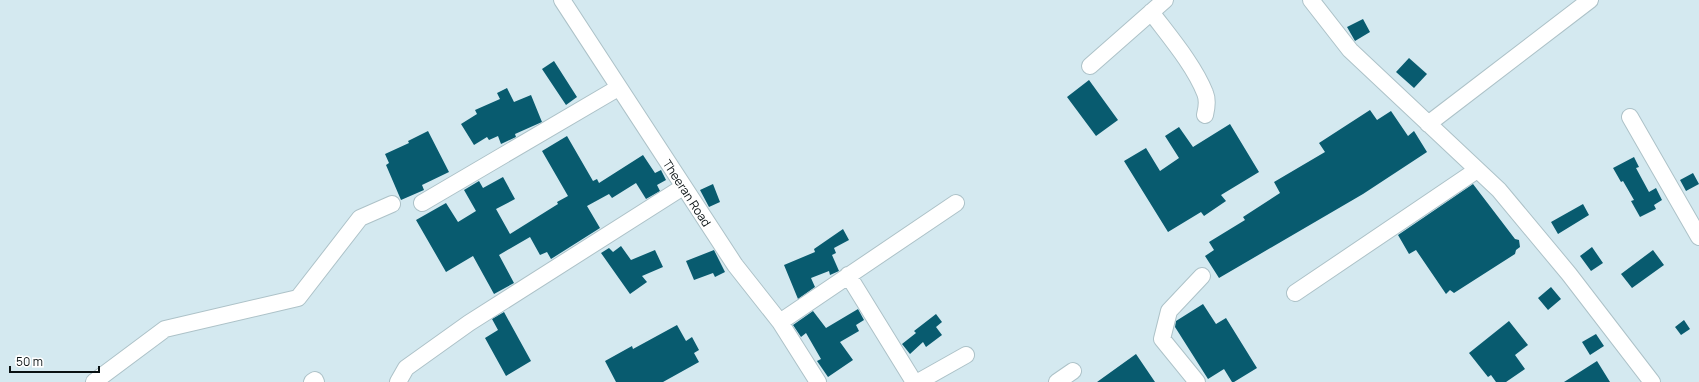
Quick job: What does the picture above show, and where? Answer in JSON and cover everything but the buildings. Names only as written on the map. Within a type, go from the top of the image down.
[{"type":"street","name":"Theeran Road","points":[[562,0],[618,88],[735,265],[780,322],[818,382]]},
{"type":"street","points":[[1090,66],[1165,0]]},
{"type":"street","points":[[1311,0],[1350,50],[1499,190],[1568,274],[1652,382]]},
{"type":"street","points":[[1428,124],[1590,0]]},
{"type":"street","points":[[1152,12],[1195,74],[1202,87],[1207,103],[1206,114]]},
{"type":"street","points":[[422,203],[618,88]]},
{"type":"street","points":[[1630,117],[1699,237]]},
{"type":"street","points":[[1295,294],[1477,170]]},
{"type":"street","points":[[398,382],[406,368],[469,323],[683,187]]},
{"type":"street","points":[[780,322],[956,203]]},
{"type":"street","points":[[94,382],[165,329],[298,298],[360,218],[392,204]]},
{"type":"street","points":[[848,276],[914,382]]},
{"type":"street","points":[[1197,382],[1162,339],[1168,311],[1202,276]]},
{"type":"street","points":[[918,382],[966,356]]},
{"type":"street","points":[[1057,382],[1073,371]]},
{"type":"street","points":[[312,382],[315,380],[316,382]]}]
